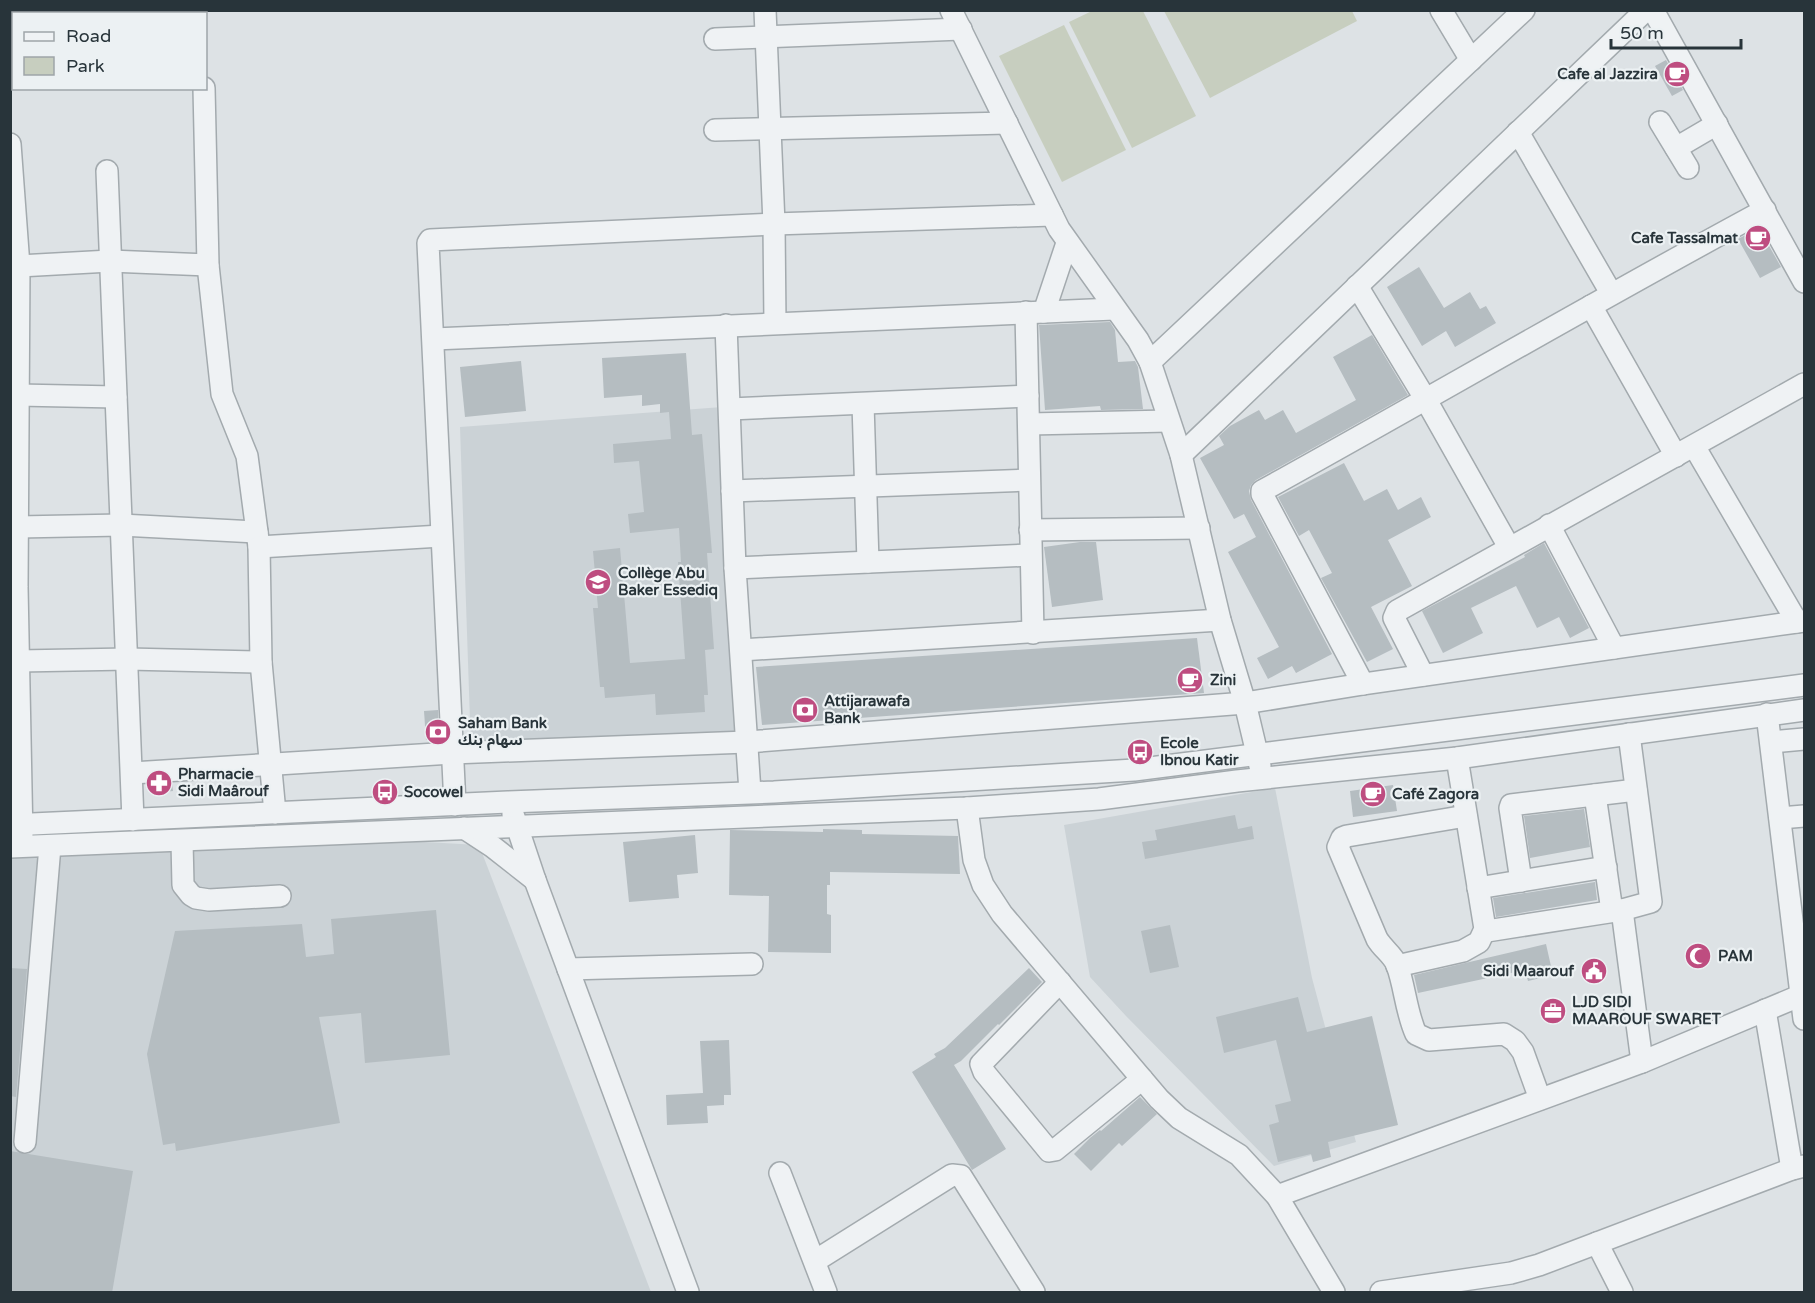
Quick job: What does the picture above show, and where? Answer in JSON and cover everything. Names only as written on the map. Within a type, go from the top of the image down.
[{"type":"street","points":[[765,10],[774,224],[775,323]]},
{"type":"street","points":[[1442,10],[1471,60]]},
{"type":"street","points":[[1150,362],[1524,10]]},
{"type":"street","points":[[1181,455],[1646,10]]},
{"type":"street","points":[[1653,10],[1804,282]]},
{"type":"street","points":[[715,39],[767,37],[956,20],[1067,243],[1138,340],[1150,362],[1181,455],[1220,620],[1245,703],[1262,778]]},
{"type":"street","points":[[204,90],[208,266],[222,394],[247,456],[251,476],[258,539],[261,662],[275,813]]},
{"type":"street","points":[[1660,122],[1688,168]]},
{"type":"street","points":[[715,130],[1007,123]]},
{"type":"street","points":[[1676,148],[1717,124]]},
{"type":"street","points":[[1518,132],[1611,293]]},
{"type":"street","points":[[11,157],[16,256],[18,395],[14,442],[18,527],[14,587],[19,661],[16,847],[967,808],[1099,799],[1262,778],[1457,758],[1804,710]]},
{"type":"street","points":[[107,171],[133,820]]},
{"type":"street","points":[[1363,684],[1262,491],[1611,293],[1765,210]]},
{"type":"street","points":[[455,805],[428,243],[434,238],[1052,215]]},
{"type":"street","points":[[1033,633],[1028,396],[1035,312],[1067,243]]},
{"type":"street","points":[[16,256],[208,266]]},
{"type":"street","points":[[1357,286],[1426,400],[1509,547]]},
{"type":"street","points":[[132,773],[452,753],[747,742],[1245,703],[1423,675],[1801,622],[1685,451],[1591,306]]},
{"type":"street","points":[[434,339],[1114,309]]},
{"type":"street","points":[[726,325],[735,568],[750,792]]},
{"type":"street","points":[[1423,675],[1394,614],[1509,547],[1804,384]]},
{"type":"street","points":[[18,395],[116,397]]},
{"type":"street","points":[[730,409],[1028,396]]},
{"type":"street","points":[[862,404],[868,562]]},
{"type":"street","points":[[1029,424],[1169,421]]},
{"type":"street","points":[[732,491],[1029,480]]},
{"type":"street","points":[[18,527],[121,525],[258,539],[441,536]]},
{"type":"street","points":[[1549,525],[1614,648]]},
{"type":"street","points":[[1030,530],[1198,528]]},
{"type":"street","points":[[735,568],[1030,555]]},
{"type":"street","points":[[741,650],[1220,620]]},
{"type":"street","points":[[19,661],[128,659],[261,662]]},
{"type":"street","points":[[16,825],[750,792],[1134,770],[1804,685]]},
{"type":"street","points":[[1746,693],[1771,742],[1803,995],[1804,1019]]},
{"type":"street","points":[[1485,929],[1487,931],[1649,904],[1651,900],[1629,734]]},
{"type":"street","points":[[1771,742],[1804,739]]},
{"type":"street","points":[[1397,966],[1463,951],[1479,942],[1485,929],[1457,758]]},
{"type":"street","points":[[1521,881],[1511,805],[1636,790]]},
{"type":"street","points":[[1595,795],[1642,1062]]},
{"type":"street","points":[[508,802],[688,1293]]},
{"type":"street","points":[[967,808],[974,860],[983,885],[1002,914],[1142,1079],[1179,1118],[1239,1155],[1277,1196],[1334,1293]]},
{"type":"street","points":[[1466,816],[1347,836],[1339,842],[1340,852],[1377,939],[1394,958],[1403,996],[1416,1034],[1429,1040],[1504,1034],[1515,1041],[1523,1052],[1540,1099]]},
{"type":"street","points":[[1780,818],[1804,816]]},
{"type":"street","points":[[464,828],[493,847],[535,880]]},
{"type":"street","points":[[182,841],[183,885],[196,898],[209,900],[280,896]]},
{"type":"street","points":[[25,1142],[50,846]]},
{"type":"street","points":[[1478,888],[1606,867]]},
{"type":"street","points":[[568,969],[752,964]]},
{"type":"street","points":[[1060,982],[981,1064],[984,1072],[1049,1151],[1055,1150],[1142,1079]]},
{"type":"street","points":[[1277,1196],[1642,1062],[1803,995]]},
{"type":"street","points":[[1381,1293],[1511,1274],[1798,1168],[1765,1010]]},
{"type":"street","points":[[780,1173],[826,1293]]},
{"type":"street","points":[[814,1261],[952,1175],[958,1175],[961,1176],[1034,1293]]},
{"type":"street","points":[[1597,1243],[1623,1293]]},
{"type":"shaded area","name":"Collège Abu Baker Essediq","points":[[722,407],[740,737],[471,750],[460,427]]},
{"type":"shaded area","points":[[1275,788],[1312,978],[1356,1142],[1274,1166],[1090,977],[1064,825]]},
{"type":"shaded area","points":[[10,819],[479,845],[651,1292],[11,1292]]},
{"type":"green space","points":[[1092,11],[1143,11],[1196,116],[1132,148],[1069,22]]},
{"type":"green space","points":[[1164,11],[1352,11],[1357,21],[1210,98]]},
{"type":"green space","points":[[1064,25],[1126,150],[1062,182],[999,56]]},
{"type":"building","points":[[1666,60],[1683,90],[1672,96],[1655,66]]},
{"type":"building","points":[[1759,228],[1781,267],[1760,278],[1738,239]]},
{"type":"building","points":[[1419,267],[1444,308],[1470,292],[1480,309],[1486,306],[1496,323],[1455,347],[1446,331],[1422,346],[1387,287]]},
{"type":"building","points":[[1110,322],[1115,330],[1118,362],[1135,361],[1138,367],[1143,409],[1101,410],[1100,406],[1045,410],[1039,325]]},
{"type":"building","points":[[1372,335],[1408,395],[1256,480],[1249,491],[1251,500],[1332,654],[1296,673],[1292,666],[1268,679],[1257,658],[1279,647],[1228,552],[1256,537],[1244,514],[1234,519],[1200,458],[1224,445],[1219,436],[1230,426],[1259,410],[1265,420],[1283,410],[1296,433],[1356,400],[1333,357]]},
{"type":"building","points":[[686,353],[692,435],[702,434],[712,553],[707,553],[714,649],[705,650],[708,695],[704,695],[705,712],[656,715],[655,694],[605,698],[604,687],[600,687],[593,608],[598,608],[593,551],[620,548],[630,663],[685,659],[678,562],[681,562],[679,528],[630,533],[628,514],[644,512],[639,461],[614,463],[613,444],[671,439],[669,412],[660,413],[660,404],[642,406],[642,395],[604,398],[602,358]]},
{"type":"building","points":[[521,361],[526,411],[465,417],[460,367]]},
{"type":"building","points":[[1344,463],[1364,501],[1387,489],[1398,510],[1421,497],[1431,517],[1388,540],[1412,586],[1371,607],[1393,649],[1367,662],[1321,578],[1332,573],[1309,530],[1299,536],[1278,497]]},
{"type":"building","points":[[1096,542],[1103,600],[1052,607],[1044,547]]},
{"type":"building","points":[[1544,543],[1589,628],[1570,638],[1559,617],[1537,628],[1516,586],[1471,608],[1483,633],[1443,653],[1422,611],[1525,557],[1524,555]]},
{"type":"building","points":[[1197,638],[1204,693],[762,725],[756,667]]},
{"type":"building","points":[[438,710],[439,739],[426,740],[424,711]]},
{"type":"building","points":[[172,783],[173,791],[151,793],[150,785]]},
{"type":"building","points":[[1393,785],[1397,811],[1353,817],[1350,791]]},
{"type":"building","points":[[1584,809],[1590,847],[1530,858],[1524,816]]},
{"type":"building","points":[[1235,815],[1238,829],[1252,826],[1254,839],[1145,859],[1142,842],[1157,840],[1155,830]]},
{"type":"building","points":[[823,829],[862,830],[862,834],[958,836],[960,874],[830,872],[830,885],[827,885],[827,914],[831,915],[831,953],[768,952],[769,896],[729,895],[730,830],[823,832]]},
{"type":"building","points":[[695,835],[698,873],[677,875],[679,898],[629,902],[623,842]]},
{"type":"building","points":[[1595,882],[1597,900],[1496,917],[1493,898]]},
{"type":"building","points":[[436,910],[450,1055],[365,1063],[361,1013],[319,1017],[340,1123],[176,1151],[175,1143],[163,1145],[147,1054],[175,931],[302,924],[306,957],[334,954],[331,919]]},
{"type":"building","points":[[1170,925],[1179,967],[1150,973],[1141,931]]},
{"type":"building","points":[[1546,944],[1553,975],[1528,981],[1525,970],[1418,993],[1414,975]]},
{"type":"building","points":[[10,968],[27,969],[16,1097],[10,1096]]},
{"type":"building","points":[[1029,968],[1042,982],[961,1061],[954,1065],[1006,1149],[972,1170],[912,1072],[936,1057],[934,1054],[945,1048]]},
{"type":"building","points":[[1298,997],[1307,1032],[1372,1016],[1398,1125],[1328,1142],[1331,1157],[1313,1162],[1311,1154],[1278,1162],[1269,1125],[1279,1122],[1275,1105],[1291,1101],[1276,1040],[1224,1053],[1216,1017]]},
{"type":"building","points":[[729,1040],[731,1095],[724,1095],[724,1105],[707,1106],[708,1123],[667,1125],[666,1095],[703,1093],[700,1041]]},
{"type":"building","points":[[1140,1097],[1157,1114],[1122,1146],[1119,1143],[1091,1171],[1074,1154]]},
{"type":"building","points":[[10,1151],[133,1171],[112,1293],[10,1293]]},
{"type":"place","name":"Cafe al Jazzira","points":[[1677,74]]},
{"type":"place","name":"Cafe Tassalmat","points":[[1758,238]]},
{"type":"place","name":"Collège Abu Baker Essediq","points":[[598,582]]},
{"type":"place","name":"Zini","points":[[1190,680]]},
{"type":"place","name":"Attijarawafa Bank","points":[[805,710]]},
{"type":"place","name":"Saham Bank سهام بنك","points":[[438,732]]},
{"type":"place","name":"Ecole Ibnou Katir","points":[[1140,752]]},
{"type":"place","name":"Pharmacie Sidi Maârouf","points":[[159,783]]},
{"type":"place","name":"Socowel","points":[[385,792]]},
{"type":"place","name":"Café Zagora","points":[[1373,794]]},
{"type":"place","name":"PAM","points":[[1698,956]]},
{"type":"place","name":"Sidi Maarouf","points":[[1594,971]]},
{"type":"place","name":"LJD SIDI MAAROUF SWARET","points":[[1553,1011]]}]
